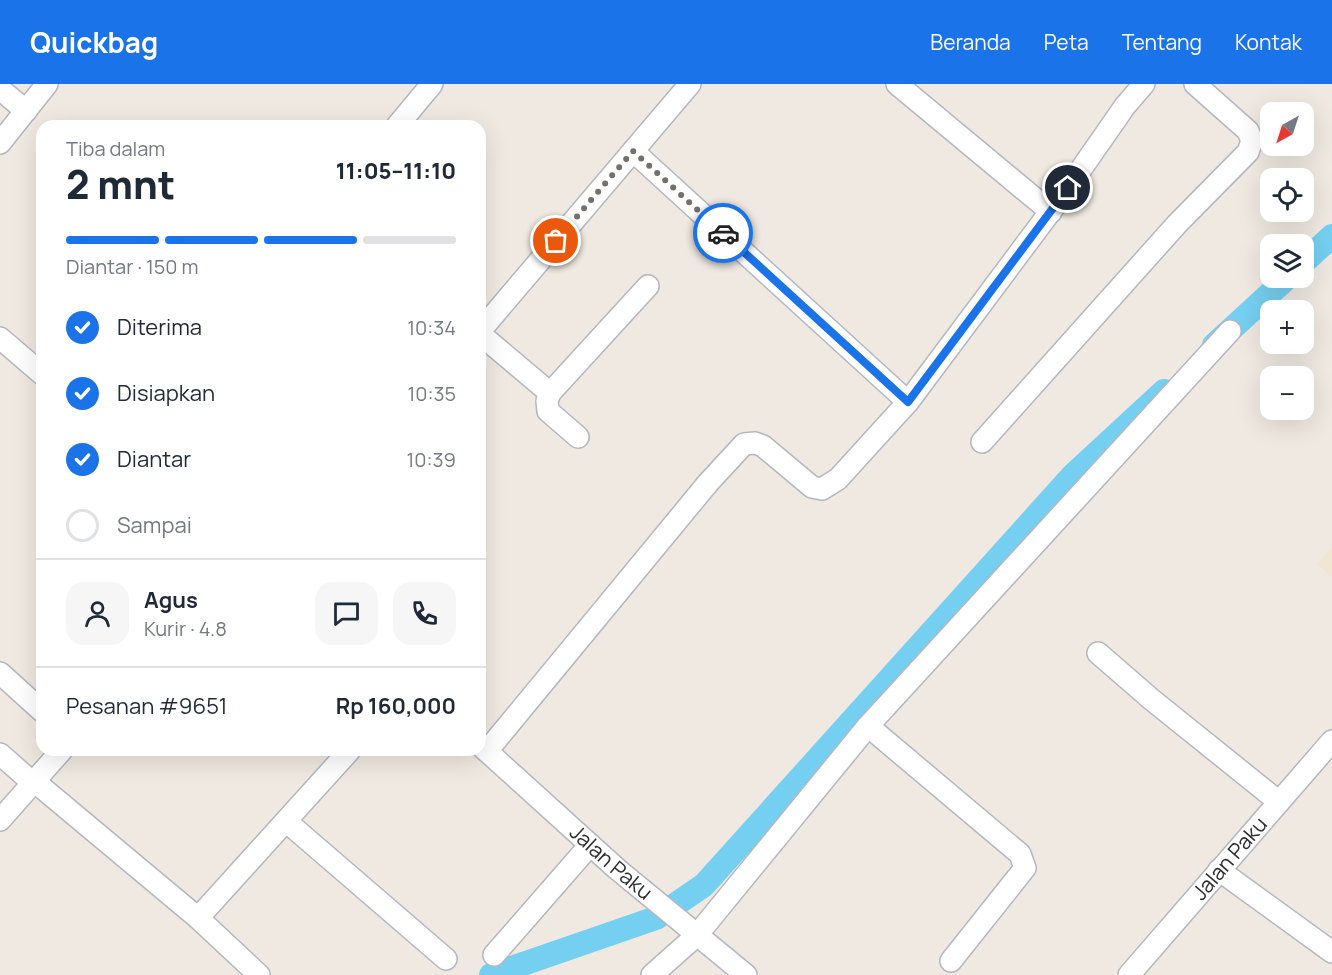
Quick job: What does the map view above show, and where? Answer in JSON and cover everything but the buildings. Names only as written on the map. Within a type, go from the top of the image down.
[{"type":"street","points":[[0,143],[47,84]]},
{"type":"street","points":[[402,120],[432,84]]},
{"type":"street","points":[[486,325],[690,84]]},
{"type":"street","points":[[897,84],[1051,212]]},
{"type":"street","points":[[486,746],[708,483],[744,444],[755,442],[764,446],[812,487],[822,489],[838,479],[908,402],[1051,212],[1114,120],[1144,84]]},
{"type":"street","points":[[982,442],[1177,224],[1248,153],[1252,141],[1248,131],[1195,84]]},
{"type":"street","points":[[0,89],[26,111]]},
{"type":"street","points":[[633,151],[908,402]]},
{"type":"street","points":[[578,437],[548,411],[549,393],[648,286]]},
{"type":"street","points":[[652,975],[868,726],[1230,331]]},
{"type":"street","points":[[486,337],[549,393]]},
{"type":"street","points":[[0,338],[36,369]]},
{"type":"street","points":[[1098,652],[1151,699],[1279,802]]},
{"type":"street","points":[[0,674],[36,706]]},
{"type":"street","points":[[868,726],[1020,854],[1025,862],[1025,868],[951,961]]},
{"type":"street","name":"Jalan Paku","points":[[1129,975],[1279,802],[1330,748]]},
{"type":"street","name":"Jalan Paku","points":[[486,750],[617,869],[746,975]]},
{"type":"street","points":[[0,754],[198,918],[259,975]]},
{"type":"street","points":[[0,820],[57,756]]},
{"type":"street","points":[[198,918],[345,756]]},
{"type":"street","points":[[286,822],[446,959]]},
{"type":"street","points":[[494,955],[590,845]]},
{"type":"street","points":[[1219,870],[1332,952]]},
{"type":"shaded area","points":[[1332,547],[1332,577],[1317,564]]},
{"type":"waterway","points":[[1314,253],[1332,236]]},
{"type":"waterway","points":[[1214,345],[1276,288]]},
{"type":"waterway","points":[[491,975],[656,918],[704,885],[1073,475],[1164,391]]},
{"type":"way so far","points":[[556,241],[633,151],[723,233]]},
{"type":"route","points":[[723,233],[908,402],[1068,188]]}]
